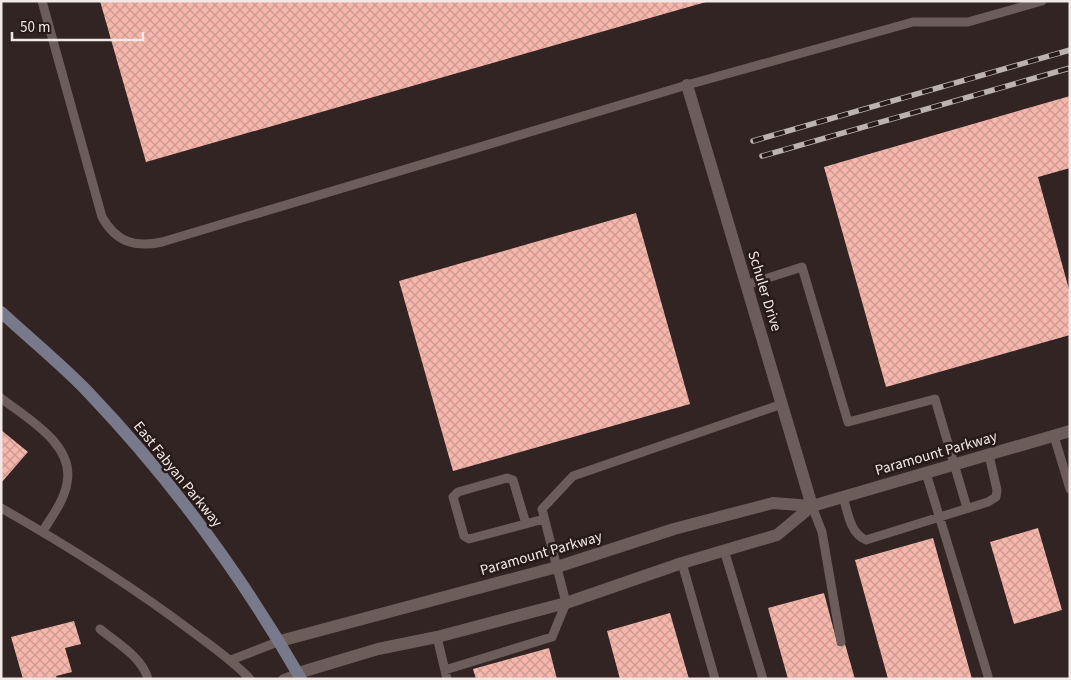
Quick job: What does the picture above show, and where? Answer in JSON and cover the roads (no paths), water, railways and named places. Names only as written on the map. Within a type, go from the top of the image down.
[{"type":"main road","name":"East Fabyan Parkway","points":[[1,312],[87,391],[122,429],[212,542],[252,598],[300,676]]},
{"type":"street","name":"Schuler Drive","points":[[687,85],[812,506]]},
{"type":"street","name":"Paramount Parkway","points":[[280,642],[557,567],[674,529],[773,503],[812,506],[1070,432]]},
{"type":"street","name":"Paramount Parkway","points":[[300,676],[378,649],[436,637],[566,603],[682,563],[777,535],[812,506]]},
{"type":"lane","points":[[42,1],[102,217],[112,232],[119,238],[128,243],[143,246],[162,242],[687,85],[913,22],[968,22],[1042,1]]},
{"type":"lane","points":[[746,285],[802,267],[848,422],[935,398],[956,464],[967,508]]},
{"type":"lane","points":[[1,398],[50,438],[65,457],[67,482],[59,505],[43,532]]},
{"type":"lane","points":[[436,637],[446,674],[552,637],[566,603],[542,509],[573,476],[782,404]]},
{"type":"lane","points":[[1054,436],[1070,489]]},
{"type":"lane","points":[[843,497],[853,529],[858,537],[866,540],[988,502],[996,496],[997,490],[990,454]]},
{"type":"lane","points":[[926,473],[988,676]]},
{"type":"lane","points":[[526,524],[513,480],[508,478],[458,492],[453,497],[464,536],[469,539],[526,524],[544,519]]},
{"type":"lane","points":[[812,506],[822,532],[841,642]]},
{"type":"lane","points":[[1,508],[43,532],[159,606],[231,660],[250,679]]},
{"type":"lane","points":[[724,550],[763,679]]},
{"type":"lane","points":[[682,563],[715,679]]},
{"type":"lane","points":[[100,629],[145,667],[148,679]]},
{"type":"lane","points":[[231,660],[280,642]]},
{"type":"lane","points":[[284,679],[300,676]]},
{"type":"railway","points":[[753,141],[1070,50]]},
{"type":"railway","points":[[762,156],[1070,68]]}]
